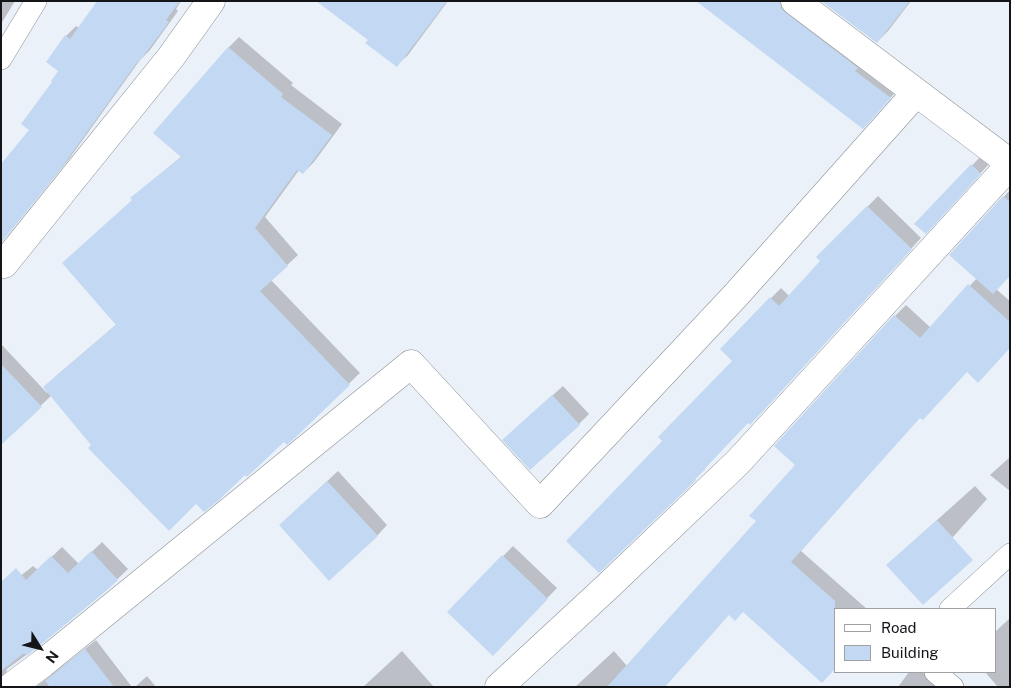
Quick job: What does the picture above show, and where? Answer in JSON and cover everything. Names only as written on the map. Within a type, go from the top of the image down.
[{"type":"street","points":[[4,264],[171,57],[211,1]]},
{"type":"street","points":[[499,687],[738,462],[1010,164],[795,1]]},
{"type":"street","points":[[12,687],[412,364],[540,504],[736,295],[916,93]]},
{"type":"lane","points":[[1,59],[36,1]]},
{"type":"lane","points":[[951,608],[1010,554]]},
{"type":"lane","points":[[936,673],[953,687]]},
{"type":"building","points":[[97,1],[180,1],[166,20],[169,22],[138,61],[59,171],[1,243],[1,164],[29,130],[21,124],[58,71],[46,62],[65,35],[70,39]]},
{"type":"building","points":[[316,1],[447,1],[397,67],[365,43],[368,40]]},
{"type":"building","points":[[696,1],[780,1],[781,8],[786,13],[858,68],[855,71],[891,98],[863,129]]},
{"type":"building","points":[[821,1],[910,1],[877,43]]},
{"type":"building","points":[[228,47],[283,94],[281,97],[332,135],[303,174],[297,170],[255,228],[288,266],[260,291],[350,385],[287,445],[284,442],[218,501],[204,512],[196,504],[169,531],[88,448],[91,445],[43,387],[116,325],[62,263],[132,200],[130,198],[181,157],[153,133]]},
{"type":"building","points":[[971,164],[981,174],[926,234],[914,224]]},
{"type":"building","points":[[1003,196],[1010,202],[1010,276],[993,294],[949,255]]},
{"type":"building","points":[[867,206],[912,249],[750,425],[748,423],[696,480],[599,573],[566,541],[662,441],[658,437],[732,361],[720,349],[770,297],[779,306],[820,261],[816,257]]},
{"type":"building","points":[[968,284],[1010,322],[1010,348],[978,383],[967,372],[923,420],[920,418],[791,562],[835,601],[834,670],[822,683],[743,612],[735,621],[729,615],[665,687],[607,687],[756,521],[749,516],[795,465],[774,446],[894,315],[920,338]]},
{"type":"building","points":[[1,364],[42,407],[1,445]]},
{"type":"building","points":[[552,395],[580,425],[530,470],[502,440]]},
{"type":"building","points":[[327,481],[378,536],[329,581],[279,525]]},
{"type":"building","points":[[937,520],[973,560],[923,605],[886,565]]},
{"type":"building","points":[[91,551],[118,580],[33,651],[26,656],[24,653],[1,671],[1,582],[16,568],[26,580],[51,556],[68,573]]},
{"type":"building","points":[[502,555],[548,599],[493,656],[447,612]]},
{"type":"building","points":[[85,649],[114,687],[50,687],[45,681]]}]
